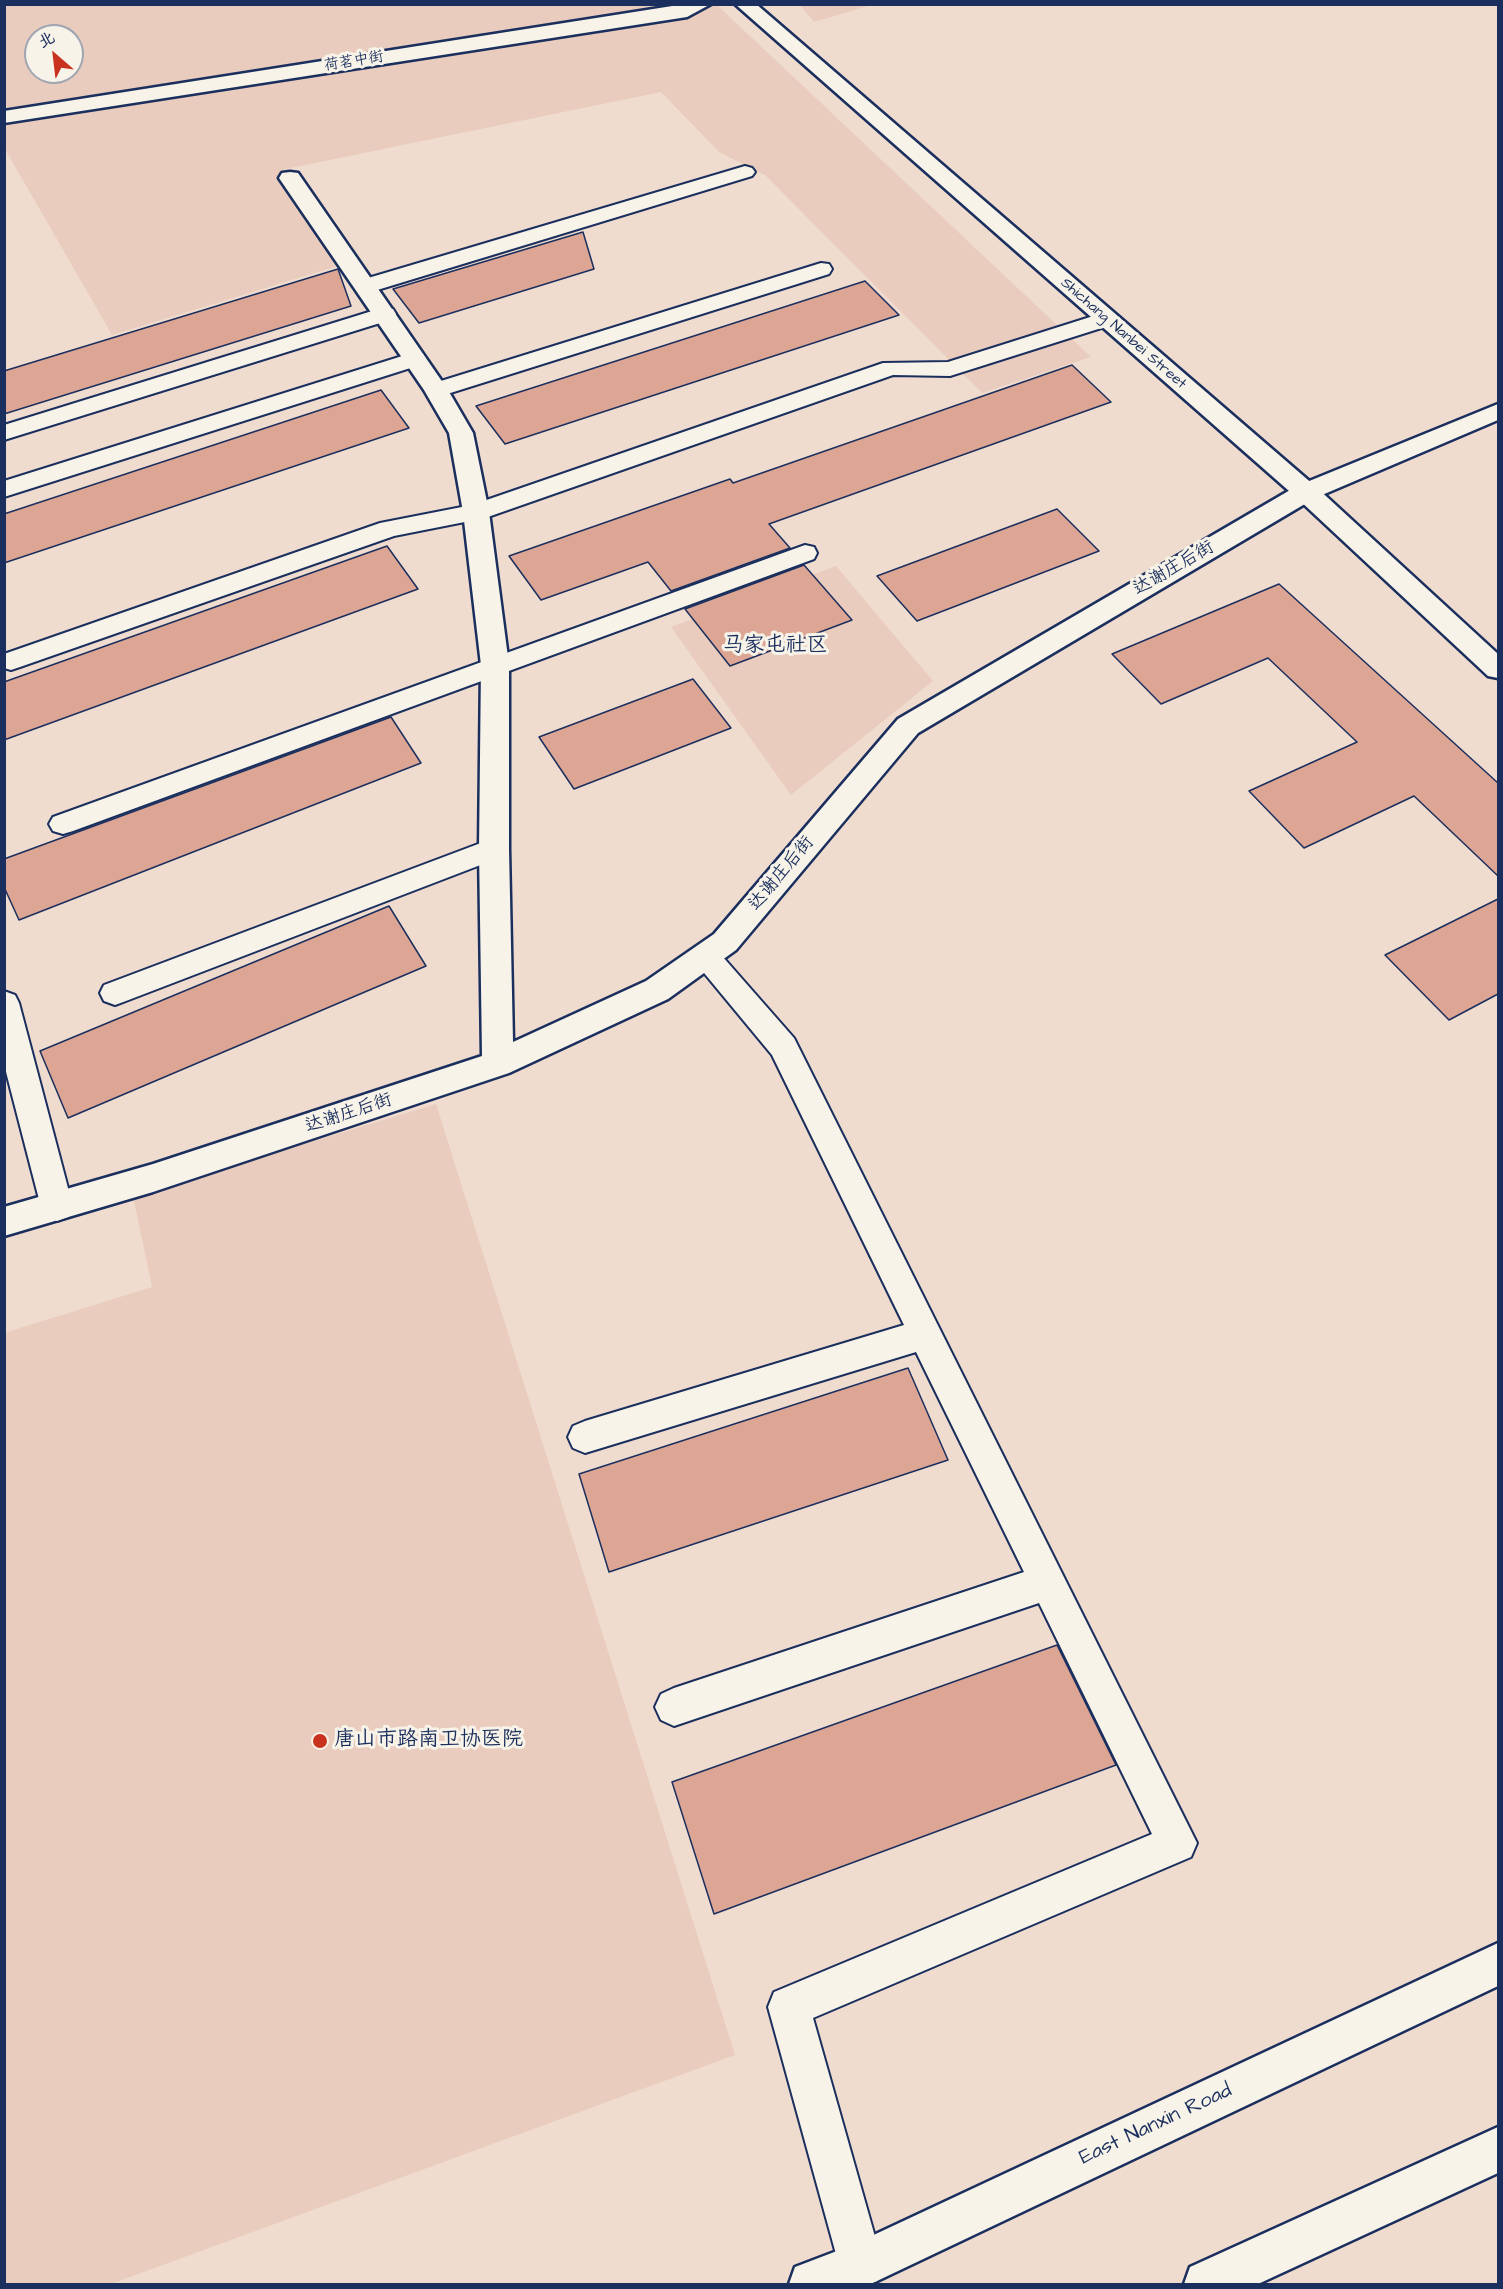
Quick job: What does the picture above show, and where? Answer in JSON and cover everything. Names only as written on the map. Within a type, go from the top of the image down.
[{"type":"street","name":"荷茗中街","points":[[4,117],[687,11],[702,4]]},
{"type":"street","name":"Shichang Nanbei Street","points":[[744,4],[1306,492],[1498,669]]},
{"type":"street","points":[[290,178],[436,390],[461,433],[476,512],[495,665],[494,849],[498,1064]]},
{"type":"street","name":"达谢庄后街","points":[[4,1222],[153,1178],[498,1064],[657,990],[725,942],[908,726],[1306,492],[1498,411]]},
{"type":"street","name":"East Nanxin Road","points":[[812,2284],[861,2265],[1498,1964]]},
{"type":"street","points":[[1207,2284],[1498,2150]]},
{"type":"lane","points":[[366,286],[745,172]]},
{"type":"lane","points":[[436,390],[821,269]]},
{"type":"lane","points":[[4,433],[385,314]]},
{"type":"lane","points":[[11,661],[389,530],[476,512],[891,368],[950,369],[1106,319]]},
{"type":"lane","points":[[4,489],[415,359]]},
{"type":"lane","points":[[63,824],[805,553]]},
{"type":"lane","points":[[115,993],[494,849]]},
{"type":"lane","points":[[705,956],[783,1047],[1177,1843],[789,2007],[861,2265]]},
{"type":"lane","points":[[4,1003],[57,1207]]},
{"type":"lane","points":[[585,1437],[925,1334]]},
{"type":"lane","points":[[674,1707],[1048,1582]]},
{"type":"shaded area","points":[[4,5],[717,5],[1091,357],[982,393],[765,175],[719,152],[661,92],[281,170],[344,264],[112,335],[5,149]]},
{"type":"shaded area","points":[[800,5],[871,5],[814,22]]},
{"type":"shaded area","points":[[836,566],[933,681],[791,795],[671,627]]},
{"type":"shaded area","name":"唐山市路南卫协医院","points":[[436,1104],[735,2055],[111,2284],[5,2284],[4,1333],[152,1287],[133,1196]]},
{"type":"building","points":[[583,232],[594,269],[419,323],[393,289]]},
{"type":"building","points":[[338,269],[351,306],[4,414],[4,371]]},
{"type":"building","points":[[865,281],[899,315],[505,444],[476,406]]},
{"type":"building","points":[[1072,365],[1111,402],[769,524],[790,548],[671,591],[648,562],[541,600],[509,556],[730,479],[733,483]]},
{"type":"building","points":[[381,390],[409,428],[4,563],[4,514]]},
{"type":"building","points":[[1057,509],[1099,551],[917,621],[877,576]]},
{"type":"building","points":[[387,546],[418,589],[4,740],[4,682]]},
{"type":"building","points":[[804,565],[852,620],[730,666],[685,609]]},
{"type":"building","points":[[1279,584],[1498,783],[1498,876],[1414,796],[1304,848],[1249,791],[1357,742],[1268,658],[1161,704],[1112,654]]},
{"type":"building","points":[[693,679],[731,728],[574,789],[539,737]]},
{"type":"building","points":[[391,717],[421,763],[19,920],[4,887],[4,859]]},
{"type":"building","points":[[1498,899],[1498,994],[1449,1020],[1385,955]]},
{"type":"building","points":[[389,906],[426,966],[68,1118],[40,1051]]},
{"type":"building","points":[[908,1368],[948,1460],[609,1572],[579,1474]]},
{"type":"building","points":[[1057,1645],[1116,1765],[714,1914],[672,1782]]},
{"type":"place","name":"唐山市路南卫协医院","points":[[320,1741]]},
{"type":"district","name":"马家屯社区","points":[[775,647]]}]
